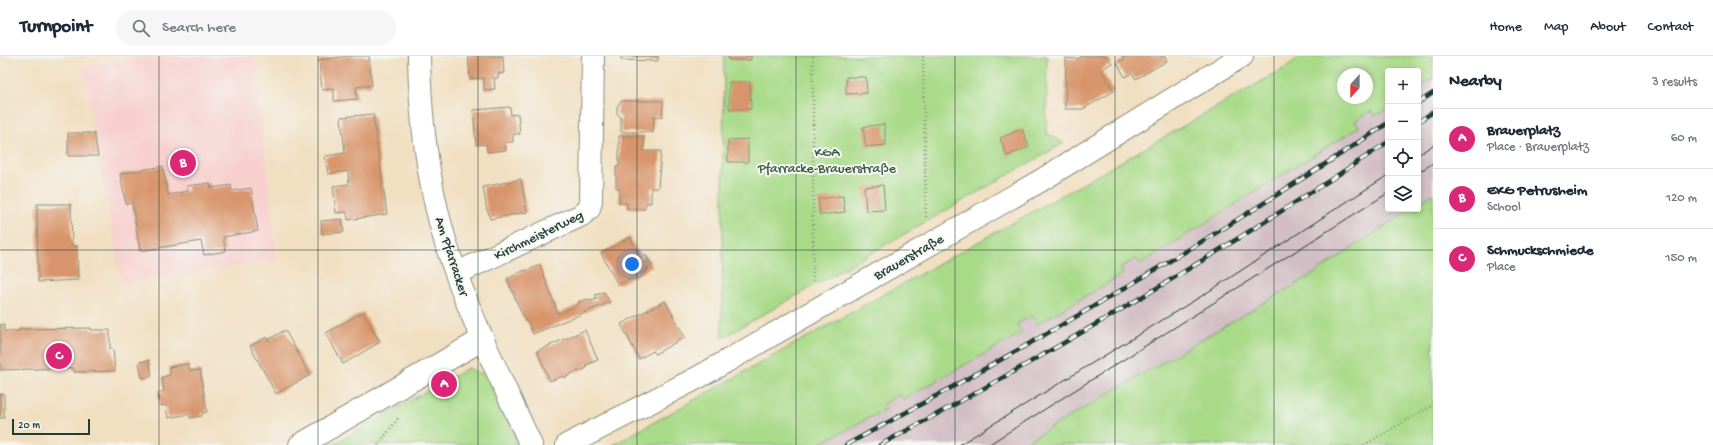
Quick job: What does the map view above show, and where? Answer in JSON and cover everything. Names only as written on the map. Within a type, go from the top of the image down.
[{"type":"street","name":"Am Pfarracker","points":[[419,56],[420,96],[430,171],[442,229],[457,273],[483,339],[531,445]]},
{"type":"street","name":"Kirchmeisterweg","points":[[457,273],[582,215],[589,209],[591,202],[593,56]]},
{"type":"street","name":"Brauerstraße","points":[[567,445],[699,377],[1027,188],[1242,56]]},
{"type":"street","points":[[300,445],[483,339]]},
{"type":"path","points":[[813,56],[813,285]]},
{"type":"path","points":[[922,56],[926,221]]},
{"type":"path","points":[[1364,445],[1433,405]]},
{"type":"path","points":[[378,445],[401,414]]},
{"type":"shaded area","points":[[165,56],[254,56],[277,259],[122,285],[83,66]]},
{"type":"shaded area","points":[[1433,78],[1433,194],[1421,202],[1421,104],[1421,86]]},
{"type":"shaded area","points":[[1385,110],[1385,212],[1406,212],[1315,273],[1021,445],[817,445],[886,409],[883,404],[901,394],[904,399],[1022,333],[1017,324],[1032,315],[1037,324],[1123,274],[1119,268],[1137,258],[1140,264],[1358,127],[1355,121],[1372,111],[1375,116]]},
{"type":"green space","name":"KGA Pfarracke-Brauerstraße","points":[[724,56],[1047,56],[1046,133],[1064,143],[722,338]]},
{"type":"green space","points":[[1301,56],[1433,56],[1433,78],[1421,86],[1421,68],[1385,68],[1385,110],[1375,116],[1371,111],[1355,121],[1359,127],[1140,264],[1136,258],[1120,268],[1123,274],[1037,324],[1032,316],[1017,324],[1022,333],[904,399],[900,394],[883,404],[886,409],[817,445],[613,445],[1077,187],[1283,69]]},
{"type":"green space","points":[[1433,194],[1433,445],[1021,445],[1315,273],[1406,212],[1421,212],[1421,202]]},
{"type":"green space","points":[[468,368],[490,377],[515,437],[515,445],[332,445]]},
{"type":"building","points":[[348,56],[369,56],[372,85],[356,87],[357,99],[334,101],[334,89],[322,90],[319,60]]},
{"type":"building","points":[[468,56],[503,56],[504,73],[498,74],[498,78],[494,78],[495,89],[484,90],[484,78],[470,79]]},
{"type":"building","points":[[621,56],[658,56],[658,61],[621,60]]},
{"type":"building","points":[[728,56],[751,56],[751,60],[729,60]]},
{"type":"building","points":[[1082,56],[1107,56],[1112,63],[1101,70],[1114,91],[1083,109],[1065,109],[1066,58],[1078,59]]},
{"type":"building","points":[[1122,56],[1164,56],[1167,61],[1136,79],[1132,73],[1125,77],[1117,63],[1124,59]]},
{"type":"building","points":[[846,77],[866,77],[867,93],[846,94]]},
{"type":"building","points":[[729,82],[750,82],[751,109],[729,109]]},
{"type":"building","points":[[621,101],[663,101],[662,117],[654,116],[653,132],[621,132],[621,118],[617,113],[617,107]]},
{"type":"building","points":[[510,107],[511,115],[518,114],[520,134],[513,134],[513,142],[505,142],[506,150],[487,152],[486,144],[476,145],[473,110]]},
{"type":"building","points":[[373,114],[387,214],[348,220],[347,212],[336,213],[333,186],[349,184],[348,171],[328,174],[325,156],[345,153],[341,117]]},
{"type":"building","points":[[884,124],[886,145],[866,147],[863,127]]},
{"type":"building","points":[[1022,129],[1029,147],[1007,156],[1000,138]]},
{"type":"building","points":[[68,133],[94,133],[98,156],[68,156]]},
{"type":"building","points":[[619,136],[644,136],[644,151],[661,151],[658,188],[651,188],[651,203],[646,203],[645,209],[627,209],[627,203],[619,203],[619,188],[616,188],[616,166],[619,167]]},
{"type":"building","points":[[748,139],[748,162],[728,162],[728,140]]},
{"type":"building","points":[[163,166],[168,195],[188,191],[187,186],[210,183],[211,188],[231,185],[232,191],[251,188],[258,231],[223,237],[226,251],[204,255],[201,241],[140,251],[132,203],[126,204],[120,174]]},
{"type":"building","points":[[521,179],[527,212],[490,219],[487,211],[483,187]]},
{"type":"building","points":[[883,185],[885,210],[866,211],[864,187]]},
{"type":"building","points":[[843,196],[845,212],[820,215],[818,199]]},
{"type":"building","points":[[37,204],[71,204],[72,246],[77,246],[78,280],[38,282]]},
{"type":"building","points":[[342,219],[344,232],[322,234],[321,221]]},
{"type":"building","points":[[630,237],[641,258],[646,255],[652,266],[618,285],[601,253]]},
{"type":"building","points":[[540,265],[558,314],[578,305],[579,302],[587,299],[591,301],[597,299],[595,295],[604,292],[610,302],[533,334],[527,321],[525,321],[507,279],[525,270],[526,271]]},
{"type":"building","points":[[665,301],[685,337],[655,354],[653,351],[639,359],[621,324]]},
{"type":"building","points":[[363,312],[380,342],[343,364],[326,333]]},
{"type":"building","points":[[4,324],[4,331],[20,331],[20,329],[91,328],[91,330],[110,330],[110,349],[113,349],[115,371],[75,372],[73,368],[0,370],[0,325]]},
{"type":"building","points":[[285,330],[310,375],[276,394],[250,346],[267,337],[268,340]]},
{"type":"building","points":[[585,330],[598,360],[586,365],[587,368],[577,372],[576,371],[564,378],[563,376],[550,381],[537,351]]},
{"type":"building","points":[[149,360],[152,376],[142,378],[139,362]]},
{"type":"building","points":[[188,364],[190,371],[200,370],[207,412],[202,413],[202,416],[190,418],[189,414],[168,418],[166,405],[160,406],[158,393],[164,391],[162,377],[170,375],[169,367]]},
{"type":"building","points":[[0,394],[4,394],[4,418],[0,418]]},
{"type":"tram line","points":[[1421,153],[1433,145]]},
{"type":"tram line","points":[[1421,171],[1433,163]]},
{"type":"tram line","points":[[959,445],[1208,292],[1386,176]]},
{"type":"tram line","points":[[988,445],[1385,195]]},
{"type":"railway","points":[[1421,101],[1433,93]]},
{"type":"railway","points":[[1421,120],[1433,112]]},
{"type":"railway","points":[[846,445],[984,369],[1121,290],[1256,208],[1385,125]]},
{"type":"railway","points":[[880,445],[1010,374],[1138,300],[1264,222],[1385,144]]},
{"type":"place","name":"EKG Petrusheim","points":[[183,163]]},
{"type":"place","name":"Schmuckschmiede","points":[[59,356]]},
{"type":"place","name":"Brauerplatz","points":[[444,384]]}]
